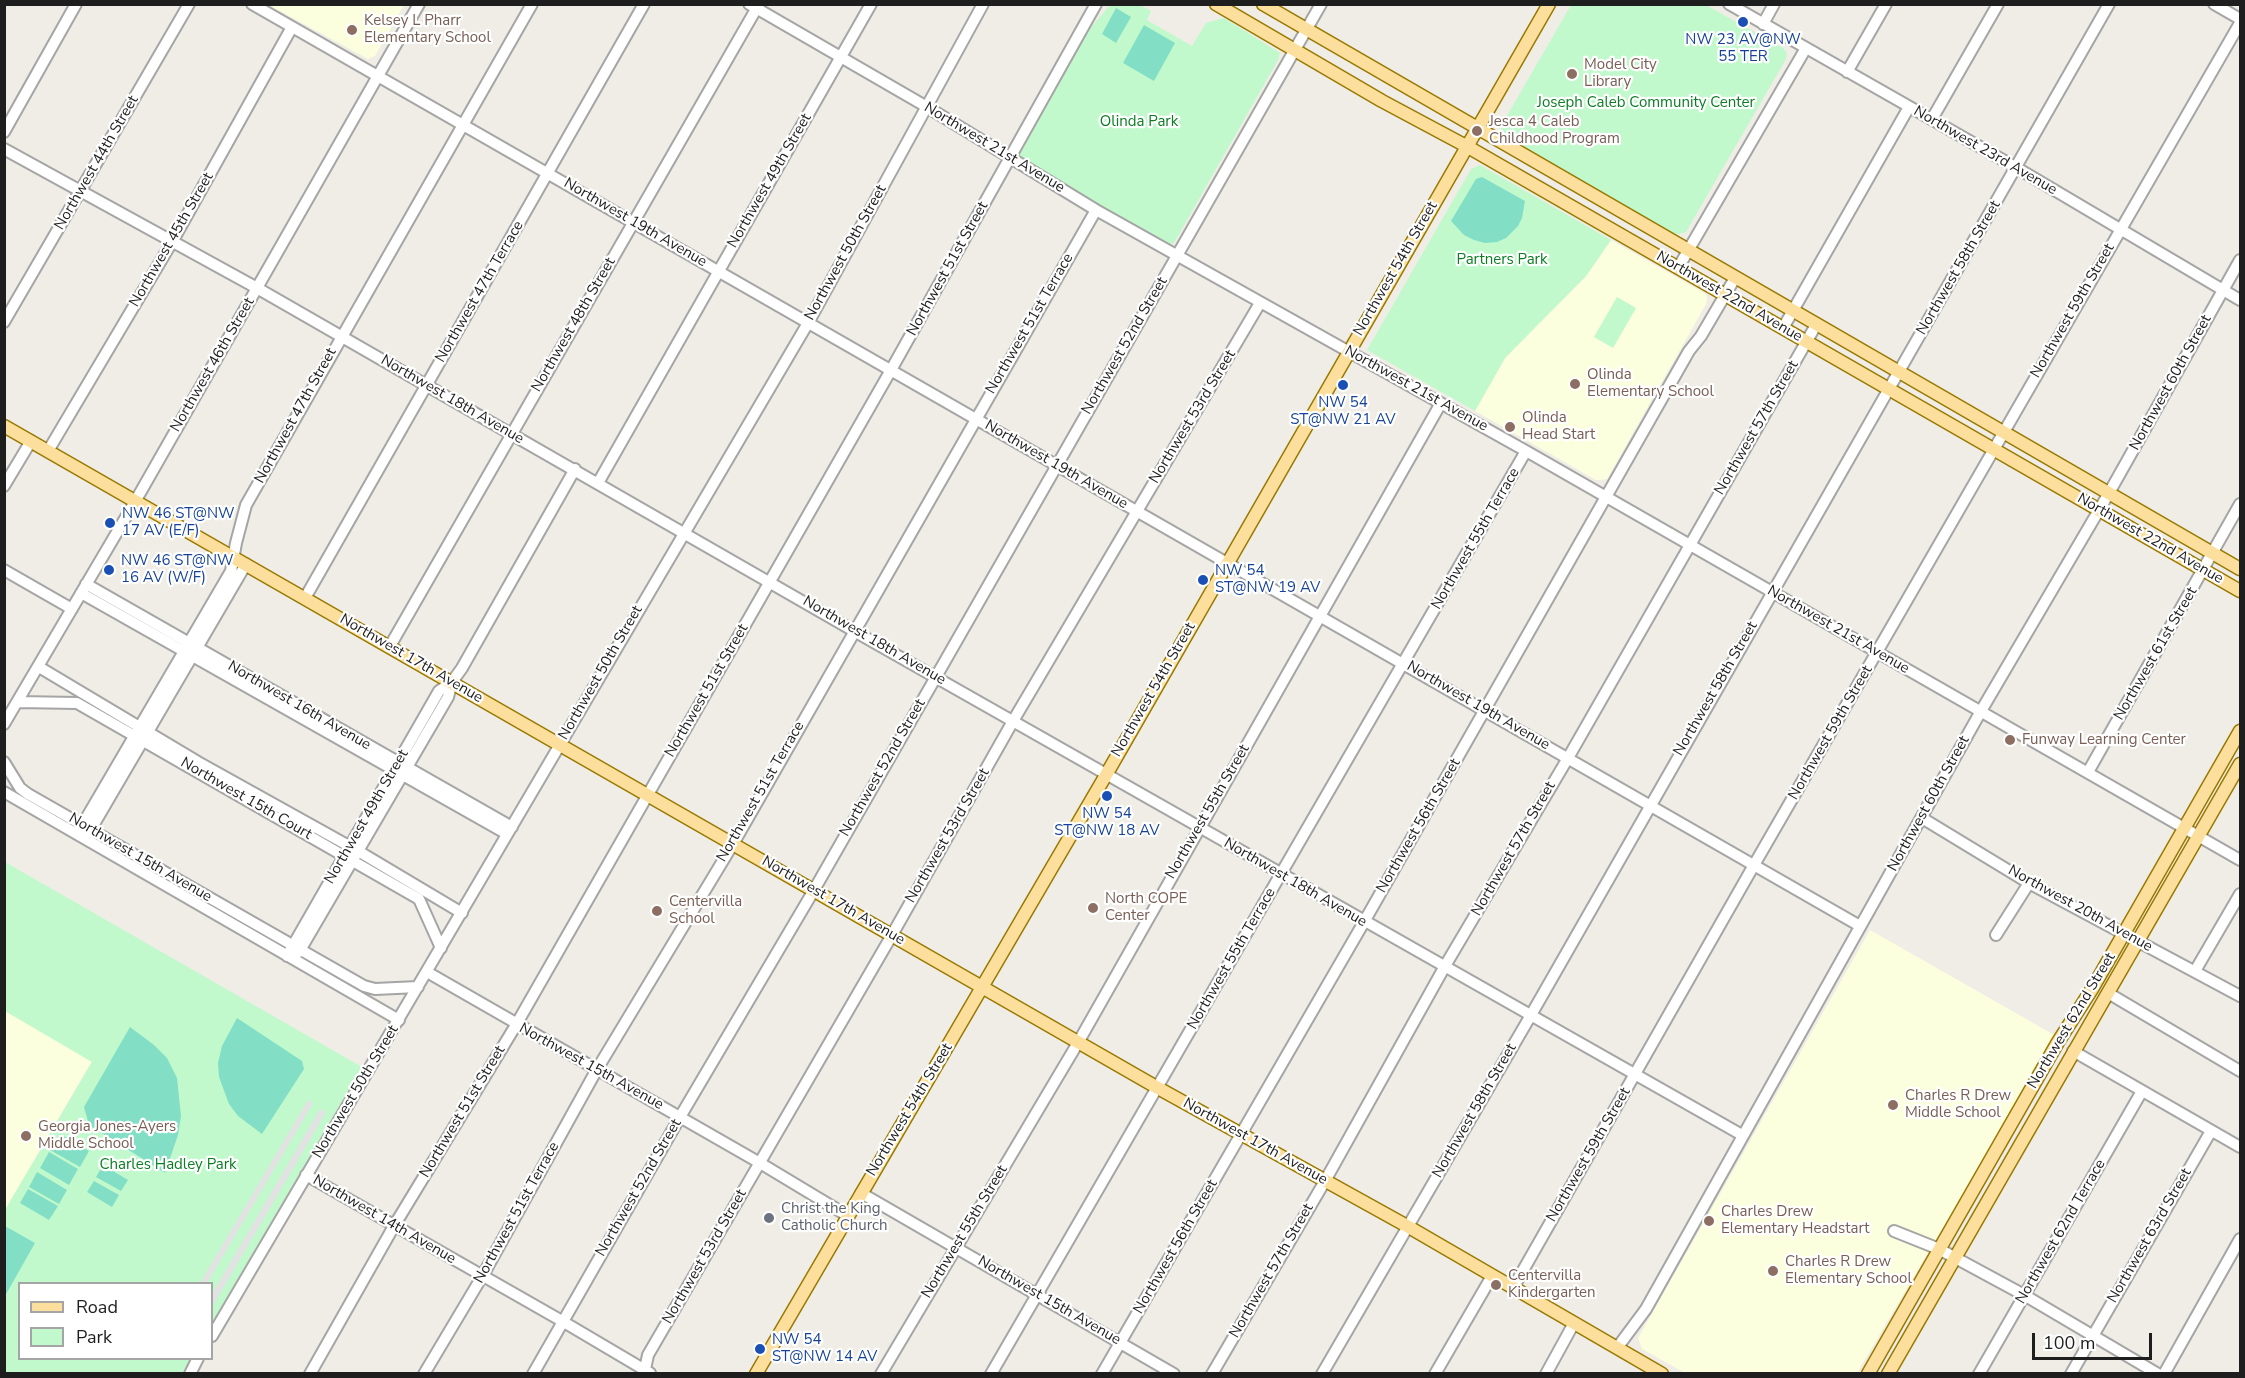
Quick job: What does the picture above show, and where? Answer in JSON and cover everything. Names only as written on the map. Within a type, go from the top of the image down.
[{"type":"main road","name":"Northwest 22nd Avenue","points":[[1216,4],[2241,591]]},
{"type":"main road","name":"Northwest 22nd Avenue","points":[[1263,4],[2241,569]]},
{"type":"main road","name":"Northwest 54th Street","points":[[756,1374],[1106,775],[1549,4]]},
{"type":"main road","name":"Northwest 17th Avenue","points":[[4,426],[1158,1088],[1407,1226],[1662,1374]]},
{"type":"main road","name":"Northwest 62nd Street","points":[[1868,1374],[2058,1042],[2124,934],[2241,730]]},
{"type":"main road","name":"Northwest 62nd Street","points":[[1888,1374],[2241,764]]},
{"type":"street","points":[[4,132],[76,4]]},
{"type":"street","name":"Northwest 44th Street","points":[[4,322],[189,4]]},
{"type":"street","name":"Northwest 19th Avenue","points":[[252,4],[1860,926]]},
{"type":"street","name":"Northwest 46th Street","points":[[5,721],[136,501],[419,4]]},
{"type":"street","name":"Northwest 47th Street","points":[[217,606],[231,571],[246,505],[532,4]]},
{"type":"street","points":[[548,174],[644,4]]},
{"type":"street","name":"Northwest 49th Street","points":[[598,483],[871,4]]},
{"type":"street","name":"Northwest 50th Street","points":[[213,1334],[808,323],[983,4]]},
{"type":"street","name":"Northwest 51st Street","points":[[310,1374],[394,1226],[516,1025],[648,795],[891,370],[1096,4]]},
{"type":"street","name":"Northwest 52nd Street","points":[[533,1374],[680,1117],[814,890],[1321,4]]},
{"type":"street","name":"Northwest 23rd Avenue","points":[[1729,4],[2017,168],[2241,300]]},
{"type":"street","points":[[1762,24],[1774,4]]},
{"type":"street","points":[[1847,72],[1886,4]]},
{"type":"street","points":[[1932,119],[1998,4]]},
{"type":"street","name":"Northwest 58th Street","points":[[1322,1374],[1531,1015],[2109,4]]},
{"type":"street","points":[[2214,4],[2241,21]]},
{"type":"street","name":"Northwest 21st Avenue","points":[[755,6],[1096,210],[1526,451],[2241,860]]},
{"type":"street","name":"Northwest 48th Street","points":[[390,646],[755,6]]},
{"type":"street","name":"Northwest 59th Street","points":[[1513,1288],[1754,864],[2241,21]]},
{"type":"street","name":"Northwest 45th Street","points":[[48,451],[172,242],[292,27]]},
{"type":"street","points":[[1678,268],[1806,48]]},
{"type":"street","points":[[1783,328],[1909,107]]},
{"type":"street","name":"Northwest 18th Avenue","points":[[4,149],[257,288],[1106,775],[1364,922],[1446,966],[1634,1076],[1742,1135]]},
{"type":"street","name":"Northwest 47th Terrace","points":[[304,598],[548,174]]},
{"type":"street","name":"Northwest 51st Terrace","points":[[424,1374],[483,1275],[596,1071],[733,843],[1096,210]]},
{"type":"street","name":"Northwest 60th Street","points":[[1617,1348],[1646,1309],[1981,711],[2109,494],[2241,260]]},
{"type":"street","name":"Northwest 56th Street","points":[[1102,1374],[1364,922],[1689,351],[1701,336],[1735,278]]},
{"type":"street","name":"Northwest 53rd Street","points":[[646,1372],[648,1355],[892,935],[1013,721],[1260,303]]},
{"type":"street","name":"Northwest 57th Street","points":[[1212,1374],[1816,325]]},
{"type":"street","name":"Northwest 55th Street","points":[[881,1374],[1079,1041],[1441,403]]},
{"type":"street","points":[[4,486],[31,441]]},
{"type":"street","name":"Northwest 55th Terrace","points":[[991,1374],[1526,451]]},
{"type":"street","name":"Northwest 49th Street","points":[[291,958],[427,723],[448,697],[452,682],[575,469]]},
{"type":"street","name":"Northwest 61st Street","points":[[2088,772],[2241,504]]},
{"type":"street","name":"Northwest 47th Street","points":[[84,832],[217,606],[246,564]]},
{"type":"street","points":[[4,570],[72,609]]},
{"type":"street","name":"Northwest 16th Avenue","points":[[84,589],[510,830]]},
{"type":"street","name":"Northwest 15th Court","points":[[39,667],[79,698],[422,895],[462,913]]},
{"type":"street","name":"Northwest 15th Court","points":[[18,702],[79,698]]},
{"type":"street","name":"Northwest 15th Avenue","points":[[4,762],[13,792],[190,893],[249,934],[291,958],[359,989],[418,987]]},
{"type":"street","name":"Northwest 20th Avenue","points":[[1922,818],[2029,883],[2241,996]]},
{"type":"street","points":[[1996,935],[2029,883]]},
{"type":"street","name":"Northwest 15th Avenue","points":[[190,893],[298,946],[399,1020]]},
{"type":"street","points":[[2195,971],[2241,894]]},
{"type":"street","points":[[422,895],[441,948]]},
{"type":"street","points":[[249,934],[255,923]]},
{"type":"street","name":"Northwest 15th Avenue","points":[[427,972],[848,1216]]},
{"type":"street","points":[[2108,993],[2241,1071]]},
{"type":"street","points":[[2073,1051],[2241,1147]]},
{"type":"street","name":"Northwest 62nd Terrace","points":[[1979,1374],[2142,1091]]},
{"type":"street","name":"Northwest 63rd Street","points":[[2071,1374],[2211,1131]]},
{"type":"street","name":"Northwest 14th Avenue","points":[[306,1175],[483,1275],[646,1372]]},
{"type":"street","name":"Northwest 15th Avenue","points":[[861,1193],[1174,1374]]},
{"type":"street","points":[[1894,1231],[1940,1250],[2025,1295],[2158,1374]]},
{"type":"street","points":[[2164,1374],[2241,1239]]},
{"type":"street","points":[[1435,1374],[1492,1276]]},
{"type":"street","points":[[1546,1374],[1574,1323]]},
{"type":"street","points":[[190,1374],[197,1360]]},
{"type":"shaded area","name":"Kelsey L Pharr Elementary School","points":[[269,5],[404,5],[375,56],[368,59]]},
{"type":"shaded area","name":"Olinda Elementary School","points":[[1611,240],[1706,294],[1707,298],[1706,304],[1607,479],[1596,480],[1475,411],[1505,358],[1586,276]]},
{"type":"shaded area","name":"Charles R Drew Middle School","points":[[1870,930],[2056,1036],[1857,1373],[1685,1373],[1642,1349],[1638,1338]]},
{"type":"shaded area","name":"Georgia Jones-Ayers Middle School","points":[[5,1011],[92,1061],[5,1210]]},
{"type":"shaded area","points":[[308,1100],[313,1103],[208,1282],[201,1282]]},
{"type":"shaded area","points":[[320,1109],[326,1112],[213,1305],[213,1292]]},
{"type":"green space","name":"Olinda Park","points":[[1110,5],[1140,5],[1151,11],[1147,20],[1192,46],[1206,23],[1224,18],[1280,53],[1174,243],[1167,245],[1019,160],[1018,156],[1088,31]]},
{"type":"green space","name":"Joseph Caleb Community Center","points":[[1571,5],[1706,5],[1783,48],[1787,53],[1786,59],[1686,232],[1676,235],[1501,132],[1501,126]]},
{"type":"green space","points":[[1116,8],[1131,17],[1116,43],[1102,34]]},
{"type":"green space","points":[[1144,25],[1175,43],[1154,81],[1123,63]]},
{"type":"green space","name":"Partners Park","points":[[1480,165],[1611,240],[1586,276],[1505,358],[1475,411],[1367,350],[1471,169]]},
{"type":"green space","points":[[1482,177],[1525,201],[1518,226],[1506,238],[1497,242],[1485,243],[1474,240],[1464,235],[1451,221],[1476,179]]},
{"type":"green space","points":[[1617,297],[1636,308],[1613,348],[1594,337]]},
{"type":"green space","name":"Charles Hadley Park","points":[[5,862],[362,1067],[213,1321],[213,1282],[18,1282],[18,1360],[190,1360],[182,1373],[5,1373],[5,1210],[92,1062],[5,1011]]},
{"type":"green space","points":[[237,1018],[302,1061],[304,1069],[262,1134],[238,1116],[229,1104],[219,1077],[218,1063],[222,1046]]},
{"type":"green space","points":[[130,1027],[167,1058],[177,1078],[181,1116],[178,1135],[165,1173],[89,1125],[84,1107]]},
{"type":"green space","points":[[60,1134],[89,1151],[80,1167],[50,1150]]},
{"type":"green space","points":[[49,1152],[78,1169],[69,1185],[40,1168]]},
{"type":"green space","points":[[103,1165],[128,1180],[121,1191],[96,1177]]},
{"type":"green space","points":[[37,1172],[67,1190],[59,1204],[29,1187]]},
{"type":"green space","points":[[94,1181],[119,1195],[112,1207],[87,1192]]},
{"type":"green space","points":[[28,1189],[58,1206],[49,1220],[20,1203]]},
{"type":"green space","points":[[4,1227],[35,1243],[5,1296]]},
{"type":"place","name":"NW 23 AV@NW 55 TER","points":[[1743,22]]},
{"type":"place","name":"Kelsey L Pharr Elementary School","points":[[352,30]]},
{"type":"place","name":"Model City Library","points":[[1572,74]]},
{"type":"place","name":"Jesca 4 Caleb Childhood Program","points":[[1477,131]]},
{"type":"place","name":"Olinda Elementary School","points":[[1575,384]]},
{"type":"place","name":"NW 54 ST@NW 21 AV","points":[[1343,385]]},
{"type":"place","name":"Olinda Head Start","points":[[1510,427]]},
{"type":"place","name":"NW 46 ST@NW 17 AV (E/F)","points":[[110,523]]},
{"type":"place","name":"NW 46 ST@NW 16 AV (W/F)","points":[[109,570]]},
{"type":"place","name":"NW 54 ST@NW 19 AV","points":[[1203,580]]},
{"type":"place","name":"Funway Learning Center","points":[[2010,740]]},
{"type":"place","name":"NW 54 ST@NW 18 AV","points":[[1107,796]]},
{"type":"place","name":"North COPE Center","points":[[1093,908]]},
{"type":"place","name":"Centervilla School","points":[[657,911]]},
{"type":"place","name":"Charles R Drew Middle School","points":[[1893,1105]]},
{"type":"place","name":"Georgia Jones-Ayers Middle School","points":[[26,1136]]},
{"type":"place","name":"Christ the King Catholic Church","points":[[769,1218]]},
{"type":"place","name":"Charles Drew Elementary Headstart","points":[[1709,1221]]},
{"type":"place","name":"Charles R Drew Elementary School","points":[[1773,1271]]},
{"type":"place","name":"Centervilla Kindergarten","points":[[1496,1285]]},
{"type":"place","name":"NW 54 ST@NW 14 AV","points":[[760,1349]]}]
